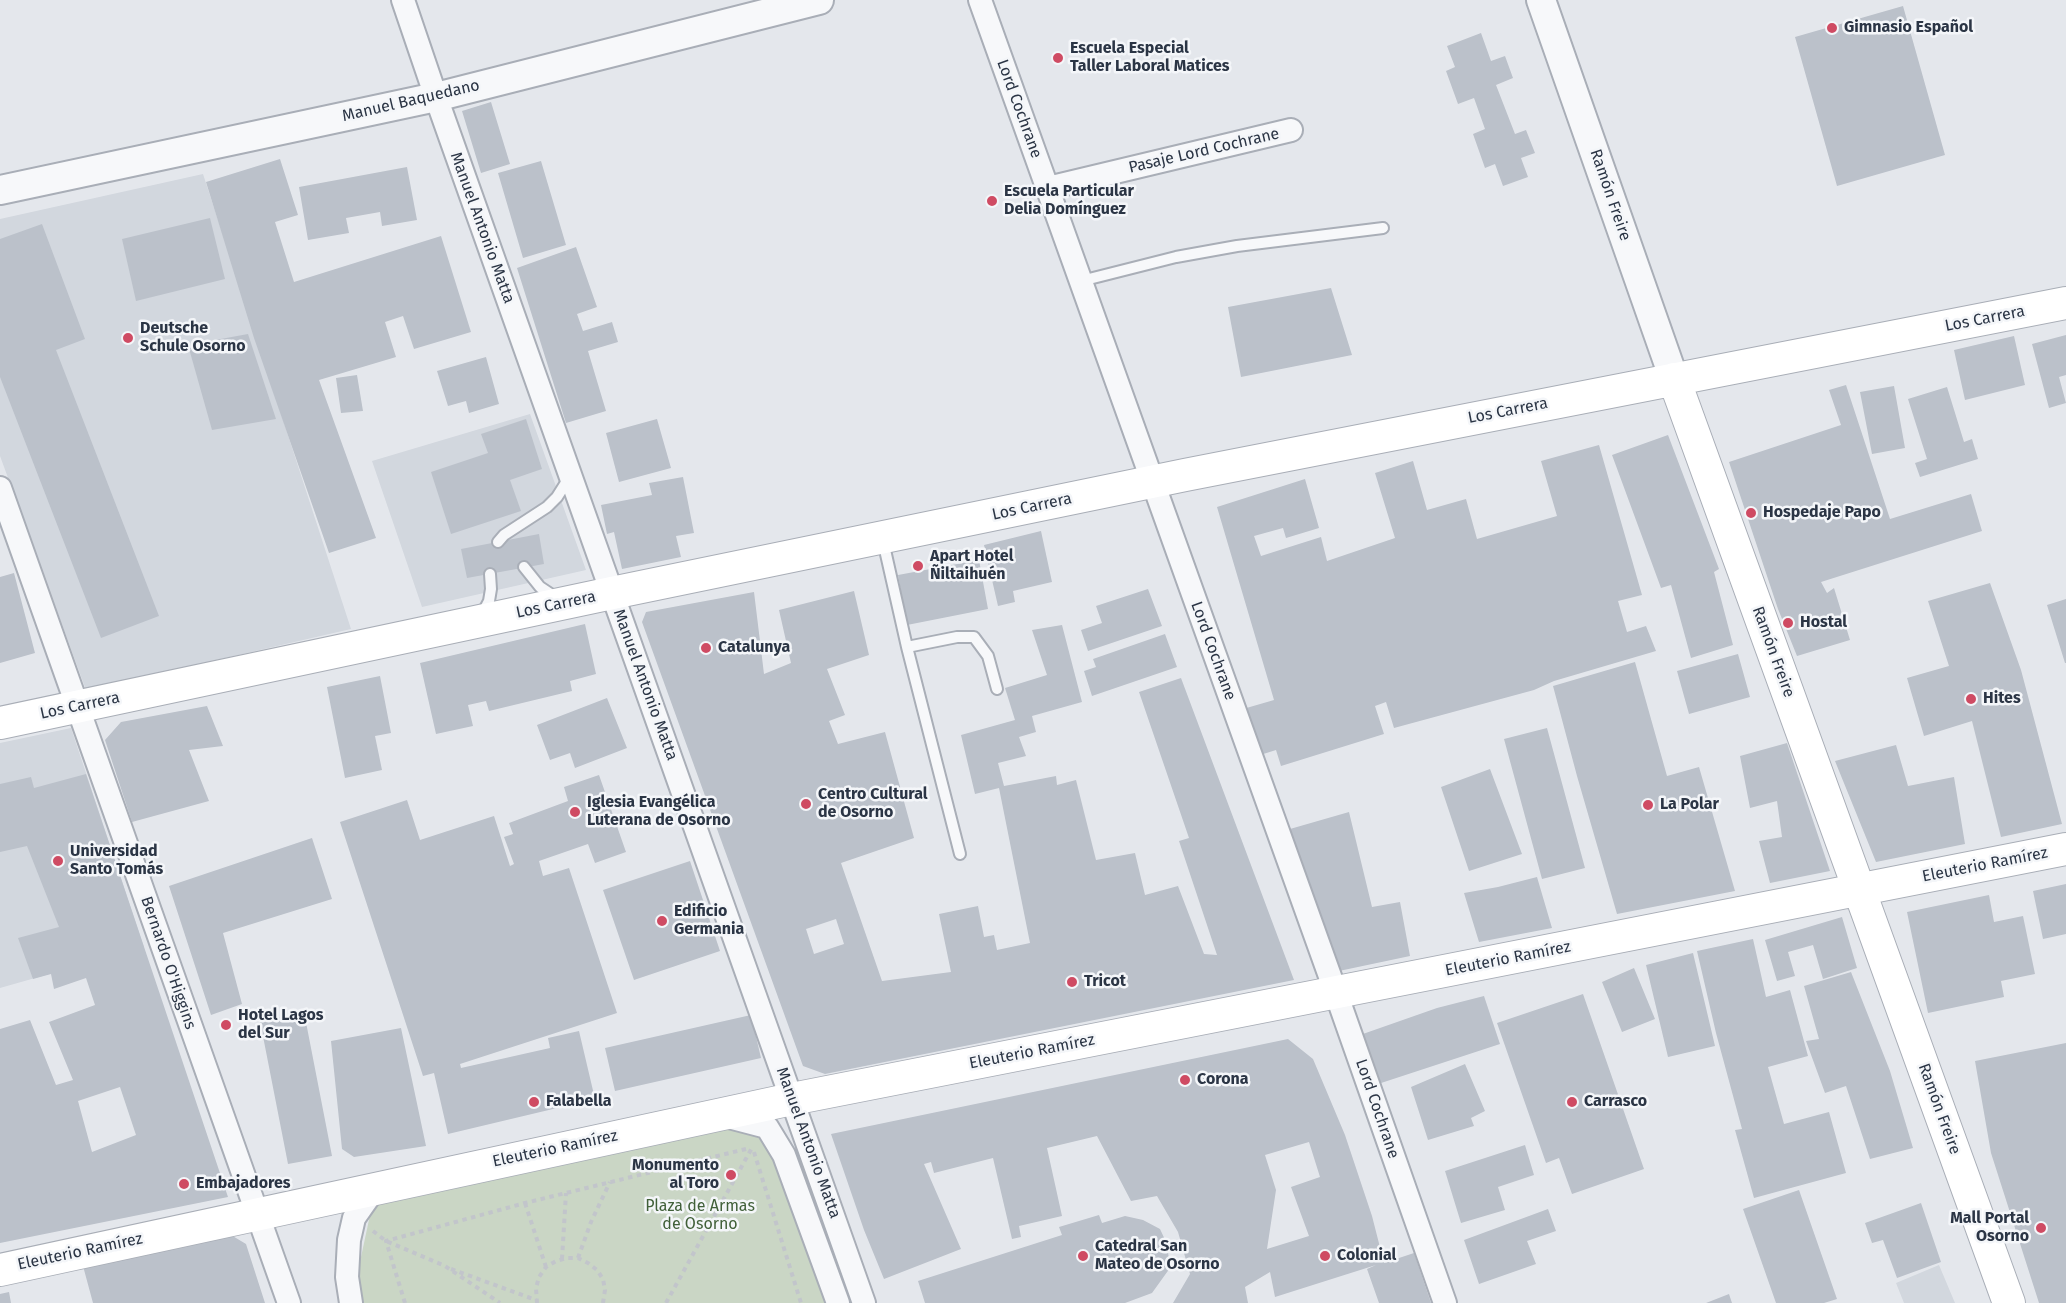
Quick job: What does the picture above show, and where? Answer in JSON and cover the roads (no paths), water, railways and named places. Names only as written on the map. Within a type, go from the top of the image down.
[{"type":"main road","name":"Los Carrera","points":[[0,723],[478,621],[1152,482],[2066,303]]},
{"type":"main road","name":"Ramón Freire","points":[[1674,379],[2009,1303]]},
{"type":"main road","name":"Eleuterio Ramírez","points":[[0,1270],[792,1099],[2066,849]]},
{"type":"street","name":"Manuel Antonio Matta","points":[[403,0],[864,1303]]},
{"type":"street","name":"Manuel Baquedano","points":[[0,190],[436,97],[819,0]]},
{"type":"street","name":"Lord Cochrane","points":[[980,0],[1445,1303]]},
{"type":"street","name":"Ramón Freire","points":[[1543,0],[1674,379]]},
{"type":"street","name":"Pasaje Lord Cochrane","points":[[1048,188],[1291,130]]},
{"type":"street","name":"Bernardo O'Higgins","points":[[0,488],[289,1303]]},
{"type":"street","name":"Manuel Antonio Matta","points":[[721,1115],[767,1127],[784,1155],[838,1303]]},
{"type":"street","points":[[351,1303],[348,1277],[349,1240],[354,1218],[375,1188]]},
{"type":"lane","points":[[1081,281],[1176,257],[1237,246],[1383,228]]},
{"type":"lane","points":[[498,542],[504,535],[547,507],[557,497],[571,475]]},
{"type":"lane","points":[[882,537],[907,647],[960,854]]},
{"type":"lane","points":[[524,567],[540,587],[566,603]]},
{"type":"lane","points":[[478,621],[489,601],[490,573]]},
{"type":"lane","points":[[907,647],[957,637],[974,637],[988,656],[997,689]]},
{"type":"place","name":"Gimnasio Español","points":[[1832,28]]},
{"type":"place","name":"Escuela Especial Taller Laboral Matices","points":[[1058,58]]},
{"type":"place","name":"Escuela Particular Delia Domínguez","points":[[992,201]]},
{"type":"place","name":"Deutsche Schule Osorno","points":[[128,338]]},
{"type":"place","name":"Hospedaje Papo","points":[[1751,513]]},
{"type":"place","name":"Apart Hotel Ñiltaihuén","points":[[918,566]]},
{"type":"place","name":"Hostal","points":[[1788,623]]},
{"type":"place","name":"Catalunya","points":[[706,648]]},
{"type":"place","name":"Hites","points":[[1971,699]]},
{"type":"place","name":"Centro Cultural de Osorno","points":[[806,804]]},
{"type":"place","name":"La Polar","points":[[1648,805]]},
{"type":"place","name":"Iglesia Evangélica Luterana de Osorno","points":[[575,812]]},
{"type":"place","name":"Universidad Santo Tomás","points":[[58,861]]},
{"type":"place","name":"Edificio Germania","points":[[662,921]]},
{"type":"place","name":"Tricot","points":[[1072,982]]},
{"type":"place","name":"Hotel Lagos del Sur","points":[[226,1025]]},
{"type":"place","name":"Corona","points":[[1185,1080]]},
{"type":"place","name":"Falabella","points":[[534,1102]]},
{"type":"place","name":"Carrasco","points":[[1572,1102]]},
{"type":"place","name":"Monumento al Toro","points":[[731,1175]]},
{"type":"place","name":"Embajadores","points":[[184,1184]]},
{"type":"place","name":"Mall Portal Osorno","points":[[2041,1228]]},
{"type":"place","name":"Catedral San Mateo de Osorno","points":[[1083,1256]]},
{"type":"place","name":"Colonial","points":[[1325,1256]]},
{"type":"park label","name":"Plaza de Armas de Osorno","points":[[700,1216]]}]
